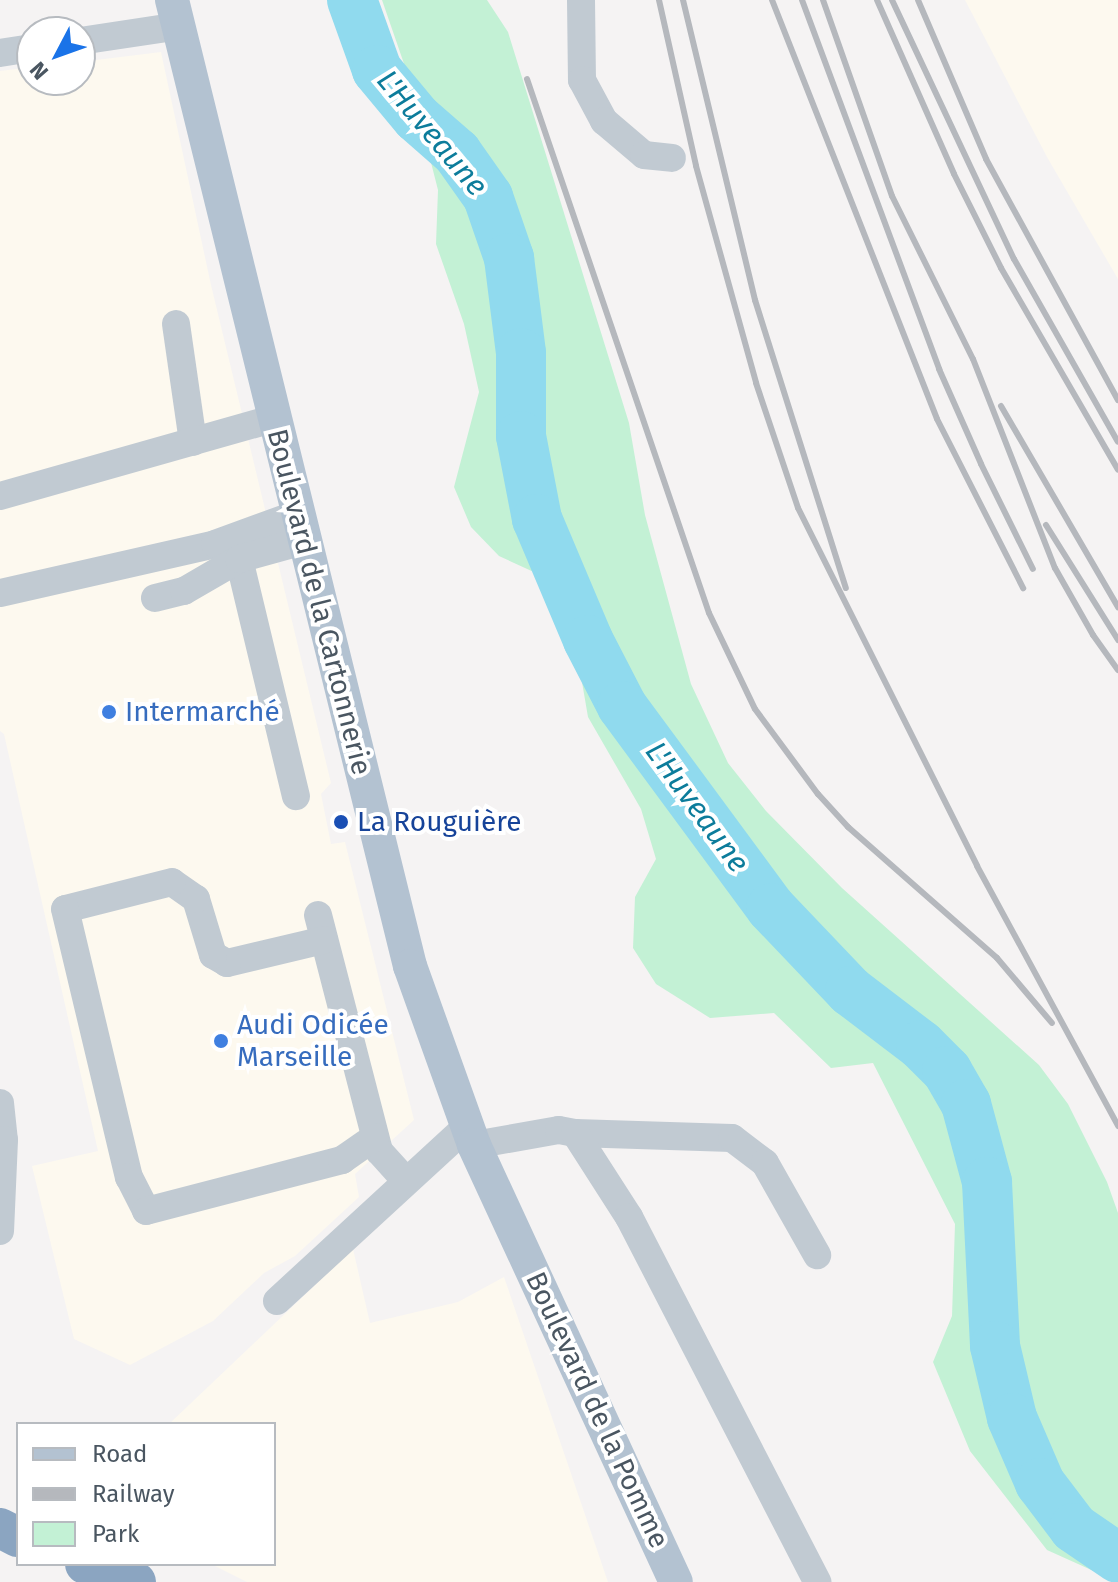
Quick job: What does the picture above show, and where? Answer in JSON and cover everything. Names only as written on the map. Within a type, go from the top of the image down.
[{"type":"highway","points":[[75,1566],[106,1582]]},
{"type":"highway","points":[[91,1566],[136,1582]]},
{"type":"main road","name":"Boulevard de la Cartonnerie","points":[[175,13],[253,319],[273,419],[410,966],[471,1135],[518,1238]]},
{"type":"main road","name":"Boulevard de la Pomme","points":[[518,1238],[676,1582]]},
{"type":"street","points":[[581,0],[582,80],[604,121],[644,155],[672,158]]},
{"type":"street","points":[[96,36],[175,13]]},
{"type":"street","points":[[176,324],[193,442]]},
{"type":"street","points":[[0,496],[273,419]]},
{"type":"street","points":[[0,593],[300,528]]},
{"type":"street","points":[[155,598],[184,591],[300,528]]},
{"type":"street","points":[[239,559],[296,796]]},
{"type":"street","points":[[375,1137],[342,1160],[146,1211],[129,1177],[65,909],[172,882],[196,899],[213,955],[227,963],[321,928],[379,1151],[405,1180]]},
{"type":"street","points":[[0,1103],[4,1140],[0,1231]]},
{"type":"street","points":[[277,1301],[405,1180],[471,1135],[559,1130],[732,1138],[765,1163],[817,1255]]},
{"type":"street","points":[[575,1133],[629,1217],[817,1582]]},
{"type":"shaded area","points":[[965,0],[1118,0],[1118,279],[1047,157]]},
{"type":"shaded area","points":[[161,52],[211,285],[331,783],[321,794],[331,844],[345,842],[414,1120],[355,1174],[359,1197],[295,1256],[264,1273],[213,1321],[130,1365],[74,1339],[32,1166],[98,1151],[4,734],[0,731],[0,71],[16,69],[16,96],[96,96],[96,60]]},
{"type":"shaded area","points":[[353,1249],[370,1323],[458,1302],[504,1277],[608,1582],[247,1582],[215,1566],[276,1566],[276,1422],[171,1422]]},
{"type":"green space","points":[[382,0],[487,0],[508,32],[629,423],[645,515],[691,684],[728,763],[766,811],[842,888],[1039,1065],[1068,1104],[1107,1182],[1118,1213],[1118,1582],[1047,1550],[970,1451],[933,1362],[952,1316],[955,1224],[873,1063],[831,1068],[774,1013],[710,1018],[656,984],[633,948],[635,897],[656,859],[641,809],[588,717],[577,653],[536,573],[499,556],[471,527],[454,487],[479,392],[464,324],[436,244],[438,190],[411,84]]},
{"type":"waterway","name":"L'Huveaune","points":[[352,0],[377,70],[417,118],[457,153],[488,197],[509,258],[521,353],[521,436],[537,519],[588,640],[622,706],[771,908],[850,991],[921,1045],[947,1071],[966,1104],[987,1182],[995,1346],[1012,1418],[1040,1483],[1074,1528],[1118,1558]]},
{"type":"railway","points":[[659,0],[696,166],[756,383],[798,508],[977,866],[1118,1126]]},
{"type":"railway","points":[[683,0],[755,300],[846,588]]},
{"type":"railway","points":[[772,0],[937,419],[1023,588]]},
{"type":"railway","points":[[802,0],[939,369],[1033,569]]},
{"type":"railway","points":[[823,0],[892,196],[973,359],[1055,568],[1093,635],[1118,670]]},
{"type":"railway","points":[[877,0],[954,174],[1001,268],[1118,470]]},
{"type":"railway","points":[[892,0],[1014,259],[1118,442]]},
{"type":"railway","points":[[918,0],[986,159],[1118,400]]},
{"type":"railway","points":[[527,79],[709,613],[755,709],[818,794],[848,827],[997,958],[1052,1023]]},
{"type":"railway","points":[[1001,406],[1118,607]]},
{"type":"railway","points":[[1046,525],[1118,640]]},
{"type":"place","name":"Intermarché","points":[[109,712]]},
{"type":"place","name":"La Rouguière","points":[[341,822]]},
{"type":"place","name":"Audi Odicée Marseille","points":[[221,1041]]}]
